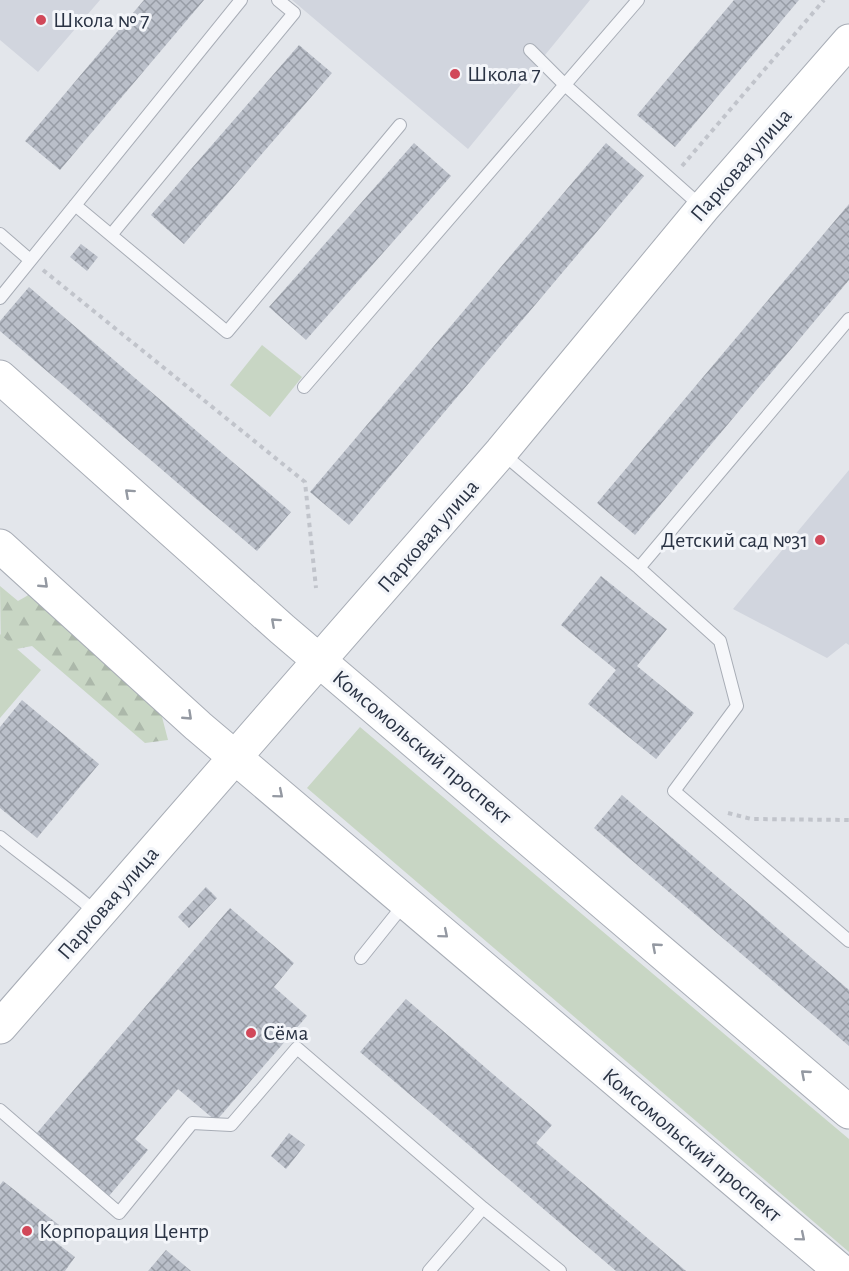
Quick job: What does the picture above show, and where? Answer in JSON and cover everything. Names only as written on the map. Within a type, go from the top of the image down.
[{"type":"main road","name":"Парковая улица","points":[[0,1027],[501,452],[703,208],[849,41]]},
{"type":"main road","name":"Комсомольский проспект","points":[[0,377],[319,661],[372,703],[849,1112]]},
{"type":"main road","name":"Комсомольский проспект","points":[[0,546],[198,726],[841,1271]]},
{"type":"lane","points":[[0,298],[241,0]]},
{"type":"lane","points":[[111,235],[294,13],[278,0]]},
{"type":"lane","points":[[304,387],[638,0]]},
{"type":"lane","points":[[530,50],[565,85],[703,208]]},
{"type":"lane","points":[[75,205],[227,332],[400,125]]},
{"type":"lane","points":[[0,234],[30,260]]},
{"type":"lane","points":[[639,568],[849,319]]},
{"type":"lane","points":[[501,452],[639,568],[720,641],[737,706],[674,791],[849,941]]},
{"type":"lane","points":[[0,837],[99,914]]},
{"type":"lane","points":[[361,958],[406,902]]},
{"type":"lane","points":[[0,1110],[119,1213],[192,1123],[231,1125],[297,1048],[560,1271]]},
{"type":"lane","points":[[429,1271],[483,1208]]},
{"type":"path","points":[[671,180],[824,0]]},
{"type":"path","points":[[30,260],[305,482],[316,588]]},
{"type":"path","points":[[686,802],[751,819],[849,820]]},
{"type":"shaded area","name":"Школа № 7","points":[[0,0],[100,0],[38,72],[0,40]]},
{"type":"shaded area","name":"Школа 7","points":[[292,0],[590,0],[468,149]]},
{"type":"shaded area","name":"Детский сад №31","points":[[849,470],[849,645],[846,643],[827,658],[733,609]]},
{"type":"green space","points":[[262,345],[302,377],[270,417],[230,385]]},
{"type":"green space","points":[[0,586],[18,601],[32,593],[161,713],[168,740],[145,743],[32,646],[1,652]]},
{"type":"green space","points":[[0,634],[41,670],[0,718]]},
{"type":"green space","points":[[360,727],[849,1139],[849,1252],[307,788]]},
{"type":"building","points":[[144,0],[204,0],[60,170],[25,141]]},
{"type":"building","points":[[734,0],[799,0],[675,147],[637,115]]},
{"type":"building","points":[[299,45],[332,73],[184,244],[151,215]]},
{"type":"building","points":[[414,143],[451,176],[306,340],[269,307]]},
{"type":"building","points":[[606,143],[644,176],[349,525],[310,492]]},
{"type":"building","points":[[849,204],[849,280],[635,535],[597,503]]},
{"type":"building","points":[[81,244],[98,257],[87,271],[70,257]]},
{"type":"building","points":[[29,287],[291,512],[257,551],[0,331],[0,321]]},
{"type":"building","points":[[601,576],[667,629],[637,666],[694,713],[656,759],[588,704],[616,670],[561,625]]},
{"type":"building","points":[[22,700],[99,764],[37,838],[0,808],[0,727]]},
{"type":"building","points":[[622,795],[849,990],[849,1046],[594,828]]},
{"type":"building","points":[[206,887],[217,898],[189,928],[178,917]]},
{"type":"building","points":[[230,908],[294,963],[274,987],[307,1016],[216,1121],[178,1089],[135,1139],[148,1150],[109,1196],[36,1134]]},
{"type":"building","points":[[406,999],[552,1125],[536,1143],[686,1271],[616,1271],[360,1052]]},
{"type":"building","points":[[289,1133],[305,1145],[286,1169],[271,1156]]},
{"type":"building","name":"Корпорация Центр","points":[[3,1181],[59,1225],[49,1237],[75,1257],[65,1271],[0,1271],[0,1185]]},
{"type":"building","points":[[166,1250],[191,1271],[148,1271]]},
{"type":"place","name":"Школа № 7","points":[[41,20]]},
{"type":"place","name":"Школа 7","points":[[455,74]]},
{"type":"place","name":"Детский сад №31","points":[[820,540]]},
{"type":"place","name":"Сёма","points":[[251,1033]]},
{"type":"place","name":"Корпорация Центр","points":[[27,1231]]}]
